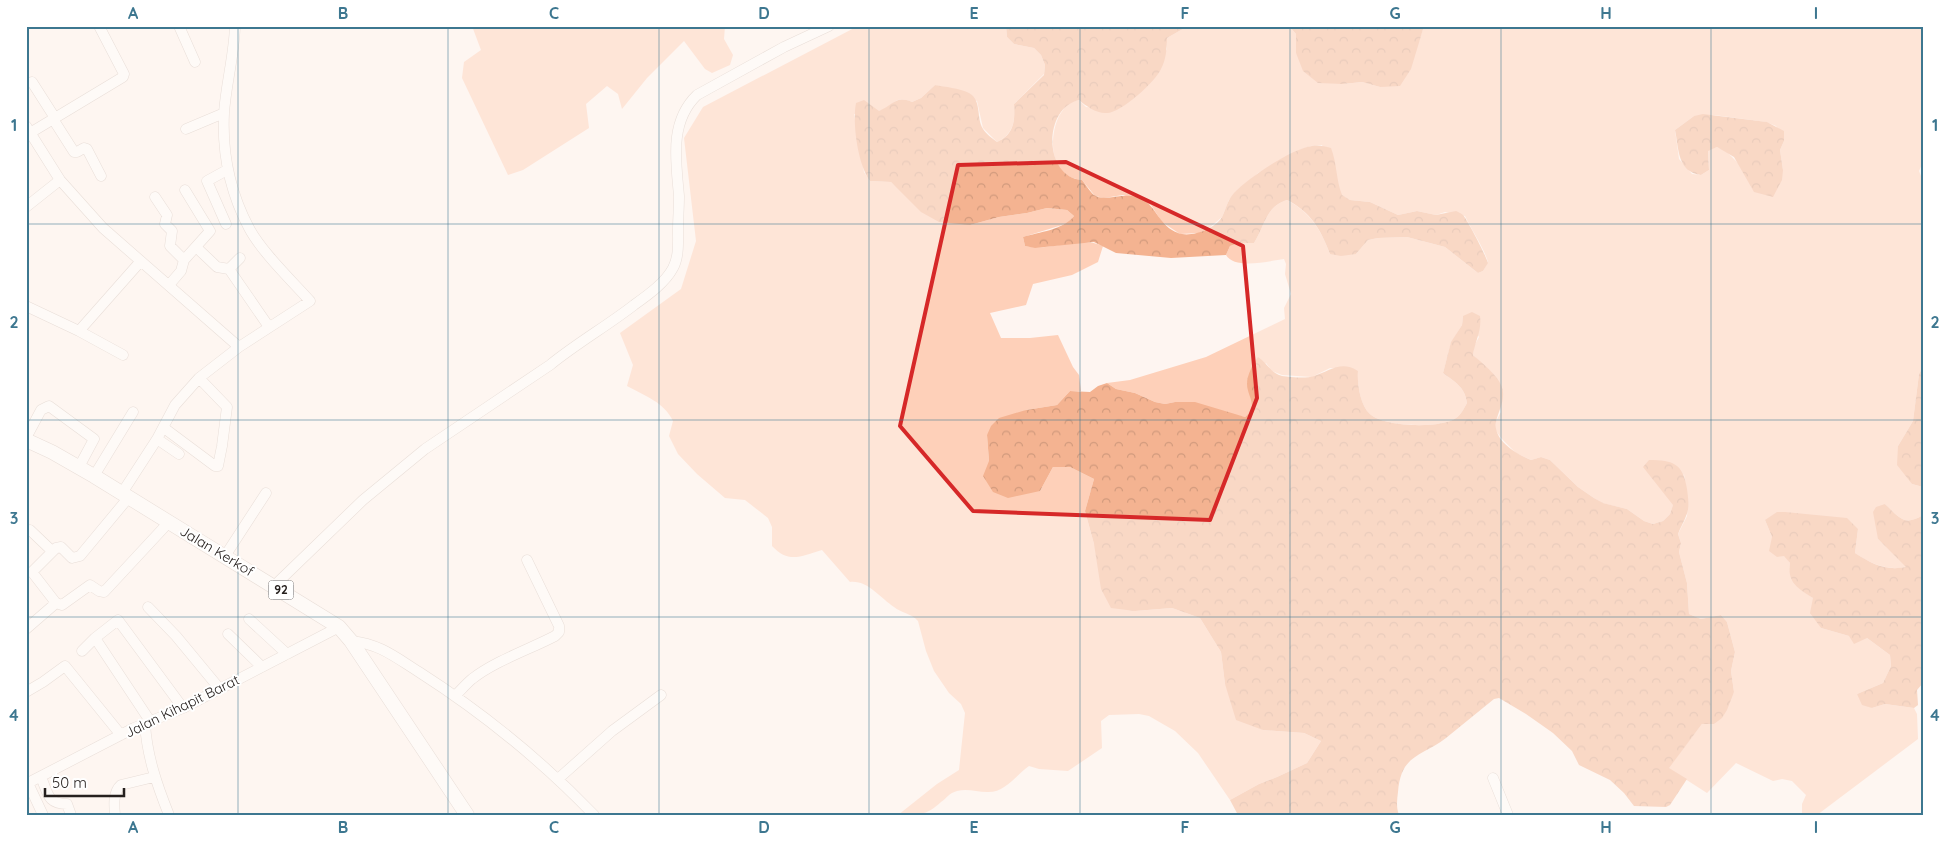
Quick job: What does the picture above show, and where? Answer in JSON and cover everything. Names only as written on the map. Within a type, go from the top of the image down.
[{"type":"main road","name":"Jalan Kerkof","points":[[26,439],[94,476],[338,627],[351,641],[468,815]]},
{"type":"street","points":[[99,26],[124,74],[123,77],[54,118],[28,130],[60,180],[103,228],[239,347]]},
{"type":"street","points":[[179,26],[196,62]]},
{"type":"street","points":[[169,522],[104,592],[99,592],[90,585],[62,605],[56,603],[32,572],[56,548],[61,548],[72,558],[80,556],[125,495],[158,439],[175,405],[199,378],[239,347],[310,301],[269,255],[249,229],[226,170],[224,114],[235,26]]},
{"type":"street","points":[[274,586],[363,500],[425,449],[565,352],[603,329],[657,287],[672,269],[678,249],[679,199],[676,140],[679,125],[691,101],[697,95],[829,26]]},
{"type":"street","points":[[32,82],[74,152],[84,148],[87,149],[101,176]]},
{"type":"street","points":[[186,129],[224,114]]},
{"type":"street","points":[[226,170],[207,180],[226,224]]},
{"type":"street","points":[[26,207],[60,180]]},
{"type":"street","points":[[169,285],[181,271],[184,260],[209,233],[209,228],[185,190]]},
{"type":"street","points":[[155,197],[167,215],[165,224],[172,231],[170,246],[184,260]]},
{"type":"street","points":[[196,247],[217,267],[229,269],[269,327]]},
{"type":"street","points":[[229,269],[240,258]]},
{"type":"street","points":[[79,332],[140,262]]},
{"type":"street","points":[[26,306],[123,355]]},
{"type":"street","points":[[164,428],[215,466],[218,466],[227,407],[199,378]]},
{"type":"street","points":[[26,439],[41,410],[49,406],[94,439],[79,467]]},
{"type":"street","points":[[94,476],[134,412]]},
{"type":"street","points":[[158,439],[179,454]]},
{"type":"street","points":[[225,556],[266,493]]},
{"type":"street","points":[[30,530],[52,552]]},
{"type":"street","points":[[456,696],[471,680],[495,664],[523,653],[559,632],[559,626],[527,560]]},
{"type":"street","points":[[26,629],[56,603]]},
{"type":"street","points":[[148,608],[176,636],[219,688]]},
{"type":"street","points":[[249,619],[287,654]]},
{"type":"street","points":[[82,651],[116,620],[120,622],[183,708]]},
{"type":"street","name":"Jalan Kihapit Barat","points":[[27,784],[147,722],[183,708],[338,627]]},
{"type":"street","points":[[228,634],[262,667]]},
{"type":"street","points":[[95,638],[147,722],[146,745],[154,777],[169,815]]},
{"type":"street","points":[[351,641],[377,646],[456,696],[495,725],[558,779],[594,815]]},
{"type":"street","points":[[26,692],[64,666],[121,735]]},
{"type":"street","points":[[558,779],[612,731],[661,695]]},
{"type":"street","points":[[41,776],[52,801],[57,804],[67,804],[71,815]]},
{"type":"street","points":[[114,815],[114,804],[118,788],[121,785],[154,777]]},
{"type":"street","points":[[1493,778],[1508,815]]},
{"type":"street","points":[[27,784],[43,815]]},
{"type":"highlighted area","points":[[1066,162],[1243,246],[1257,398],[1210,520],[973,511],[900,426],[958,165]]},
{"type":"shaded area","points":[[472,26],[725,26],[724,39],[733,55],[730,65],[712,73],[705,69],[684,41],[647,78],[622,109],[618,94],[607,86],[586,104],[589,128],[523,170],[508,175],[462,78],[464,62],[481,50]]},
{"type":"shaded area","points":[[858,26],[1006,26],[1007,37],[1014,44],[1034,48],[1041,55],[1045,65],[1044,74],[1014,104],[1014,122],[1010,131],[1003,139],[997,142],[983,128],[977,101],[935,85],[921,98],[912,102],[901,99],[879,111],[854,114],[864,172],[870,181],[891,182],[906,195],[970,225],[999,217],[1047,208],[1067,210],[1074,216],[1068,223],[1023,237],[1025,246],[1045,247],[1084,242],[1103,246],[1098,262],[1072,275],[1033,284],[1026,305],[990,313],[1001,338],[1030,338],[1058,335],[1073,367],[1079,375],[1081,391],[1070,391],[1057,405],[1026,410],[987,435],[989,461],[1040,491],[1053,467],[1070,467],[1094,479],[1085,511],[1094,544],[1135,611],[1172,608],[1200,618],[1221,652],[1225,684],[1263,730],[1304,733],[1321,741],[1307,763],[1259,784],[1230,800],[1198,753],[1175,731],[1149,716],[1139,714],[1109,715],[1101,721],[1102,748],[1068,771],[1039,769],[1029,766],[999,790],[987,792],[961,790],[950,794],[936,807],[926,812],[916,815],[898,815],[937,784],[959,770],[965,713],[961,704],[949,693],[934,671],[926,651],[918,621],[897,609],[868,587],[856,582],[850,582],[822,550],[796,557],[790,557],[778,552],[772,546],[772,527],[768,518],[745,500],[725,498],[697,474],[678,454],[669,436],[673,421],[669,414],[653,400],[627,386],[633,365],[620,333],[681,289],[696,241],[684,138],[703,107]]},
{"type":"shaded area","points":[[1188,26],[1289,26],[1296,34],[1296,53],[1343,84],[1362,82],[1380,87],[1419,41],[1424,26],[1923,26],[1923,162],[1919,171],[1923,181],[1923,367],[1919,374],[1913,421],[1898,446],[1912,484],[1923,487],[1923,515],[1911,520],[1902,519],[1885,504],[1878,539],[1907,567],[1893,568],[1880,566],[1855,553],[1858,529],[1765,520],[1772,537],[1790,563],[1793,580],[1799,588],[1813,598],[1821,628],[1849,636],[1867,638],[1890,655],[1891,666],[1883,683],[1857,694],[1872,708],[1885,704],[1914,708],[1917,714],[1918,739],[1817,815],[1802,815],[1802,804],[1806,795],[1792,781],[1782,779],[1773,781],[1736,763],[1707,793],[1668,768],[1702,724],[1714,724],[1734,692],[1731,671],[1735,652],[1727,622],[1721,615],[1701,619],[1689,614],[1687,583],[1679,552],[1681,543],[1678,534],[1687,516],[1688,505],[1684,474],[1670,514],[1663,521],[1653,524],[1644,521],[1627,509],[1602,503],[1578,487],[1550,460],[1541,457],[1531,460],[1516,453],[1496,431],[1496,421],[1501,412],[1495,376],[1473,355],[1474,346],[1479,337],[1463,316],[1462,325],[1451,343],[1443,373],[1462,389],[1467,403],[1461,413],[1449,422],[1412,425],[1387,422],[1377,418],[1370,414],[1364,405],[1360,394],[1358,371],[1330,368],[1312,377],[1282,375],[1272,371],[1266,363],[1247,383],[1253,401],[1252,412],[1245,417],[1175,402],[1165,404],[1155,402],[1135,393],[1116,389],[1107,383],[1130,380],[1206,357],[1285,319],[1284,308],[1291,294],[1285,274],[1286,264],[1284,259],[1261,263],[1244,263],[1230,260],[1226,255],[1230,246],[1239,243],[1254,243],[1270,212],[1274,207],[1287,200],[1309,216],[1323,237],[1330,254],[1356,254],[1368,240],[1407,237],[1445,247],[1478,273],[1483,271],[1488,262],[1465,216],[1445,212],[1436,215],[1417,211],[1398,215],[1370,202],[1350,200],[1341,195],[1322,145],[1302,149],[1258,173],[1229,200],[1222,217],[1208,229],[1199,233],[1180,234],[1162,222],[1151,205],[1123,195],[1104,198],[1095,196],[1082,180],[1071,177],[1063,172],[1058,165],[1054,156],[1053,136],[1059,116],[1068,104],[1079,100],[1086,107],[1116,110],[1148,85],[1167,49],[1167,38]],"holes":[[[1714,115],[1766,122],[1776,126],[1784,141],[1780,150],[1783,170],[1739,164],[1726,151],[1717,147],[1708,150],[1709,170],[1701,175],[1692,174],[1679,159],[1675,130],[1694,116]]]},
{"type":"green space","points":[[1006,26],[1188,26],[1167,38],[1164,62],[1158,74],[1121,108],[1113,112],[1103,113],[1092,109],[1079,100],[1067,106],[1059,115],[1054,128],[1052,142],[1054,155],[1060,167],[1069,176],[1082,180],[1094,195],[1104,198],[1129,196],[1142,199],[1147,202],[1166,226],[1172,230],[1183,234],[1196,233],[1208,229],[1219,221],[1234,193],[1259,172],[1293,152],[1303,148],[1323,146],[1331,148],[1342,195],[1350,200],[1370,202],[1398,215],[1417,211],[1436,215],[1459,212],[1468,223],[1488,263],[1483,271],[1478,273],[1445,247],[1407,237],[1368,240],[1356,254],[1341,256],[1330,254],[1314,222],[1303,210],[1287,200],[1274,207],[1270,212],[1254,243],[1239,243],[1230,246],[1226,255],[1171,258],[1116,253],[1094,242],[1035,248],[1025,246],[1023,237],[1050,230],[1064,224],[1074,216],[1067,210],[1047,208],[999,217],[970,225],[939,222],[921,212],[891,182],[870,181],[859,155],[855,121],[856,103],[864,100],[879,111],[898,100],[912,102],[921,98],[935,85],[956,89],[969,93],[976,100],[981,125],[987,134],[997,142],[1007,135],[1014,122],[1014,104],[1044,75],[1045,65],[1041,55],[1034,48],[1014,44],[1007,37]]},
{"type":"green space","points":[[1289,26],[1424,26],[1411,69],[1400,86],[1380,87],[1362,82],[1343,84],[1318,83],[1303,71],[1296,53],[1296,34]]},
{"type":"green space","points":[[1703,114],[1767,122],[1784,131],[1784,141],[1780,150],[1783,170],[1782,180],[1773,197],[1754,192],[1734,157],[1717,147],[1708,151],[1709,170],[1701,175],[1687,169],[1680,158],[1675,130],[1694,116]]},
{"type":"green space","points":[[1472,312],[1480,316],[1479,331],[1473,355],[1491,372],[1502,387],[1503,400],[1496,422],[1496,429],[1498,435],[1507,446],[1531,460],[1541,457],[1550,460],[1578,487],[1594,498],[1603,503],[1627,509],[1644,521],[1653,524],[1663,521],[1670,514],[1673,505],[1643,467],[1649,460],[1658,460],[1676,465],[1680,469],[1687,489],[1688,506],[1678,534],[1681,543],[1679,552],[1687,583],[1689,614],[1701,619],[1721,615],[1727,622],[1735,652],[1731,671],[1734,692],[1727,710],[1722,718],[1714,724],[1702,724],[1669,768],[1687,779],[1670,805],[1666,807],[1634,806],[1610,780],[1579,765],[1572,751],[1553,733],[1499,698],[1494,699],[1446,738],[1408,763],[1403,770],[1400,780],[1397,804],[1399,815],[1238,815],[1230,800],[1259,784],[1307,763],[1321,741],[1304,733],[1263,730],[1236,720],[1225,684],[1221,652],[1200,618],[1172,608],[1135,611],[1111,608],[1101,589],[1094,544],[1085,511],[1094,479],[1070,467],[1053,467],[1040,491],[1008,498],[993,492],[983,476],[989,461],[987,435],[991,426],[999,418],[1026,410],[1057,405],[1070,391],[1090,392],[1098,386],[1107,383],[1116,389],[1135,393],[1155,402],[1165,404],[1195,402],[1245,417],[1252,411],[1247,381],[1258,357],[1275,373],[1282,376],[1311,377],[1341,366],[1358,371],[1359,388],[1364,405],[1370,414],[1387,422],[1426,425],[1449,422],[1459,415],[1467,403],[1462,389],[1443,373],[1451,342],[1462,325],[1463,316]]},
{"type":"green space","points":[[1923,367],[1923,487],[1912,484],[1897,465],[1898,446],[1913,421],[1919,374]]},
{"type":"green space","points":[[1885,504],[1902,519],[1911,520],[1923,515],[1923,683],[1917,690],[1918,705],[1914,708],[1885,704],[1872,708],[1862,705],[1857,694],[1883,683],[1891,666],[1890,655],[1867,638],[1854,644],[1849,636],[1821,628],[1810,613],[1813,598],[1798,588],[1792,580],[1790,576],[1790,563],[1784,556],[1777,557],[1769,551],[1772,537],[1765,520],[1777,512],[1847,518],[1858,529],[1855,553],[1879,566],[1892,568],[1906,567],[1878,539],[1873,512],[1876,507]]}]
